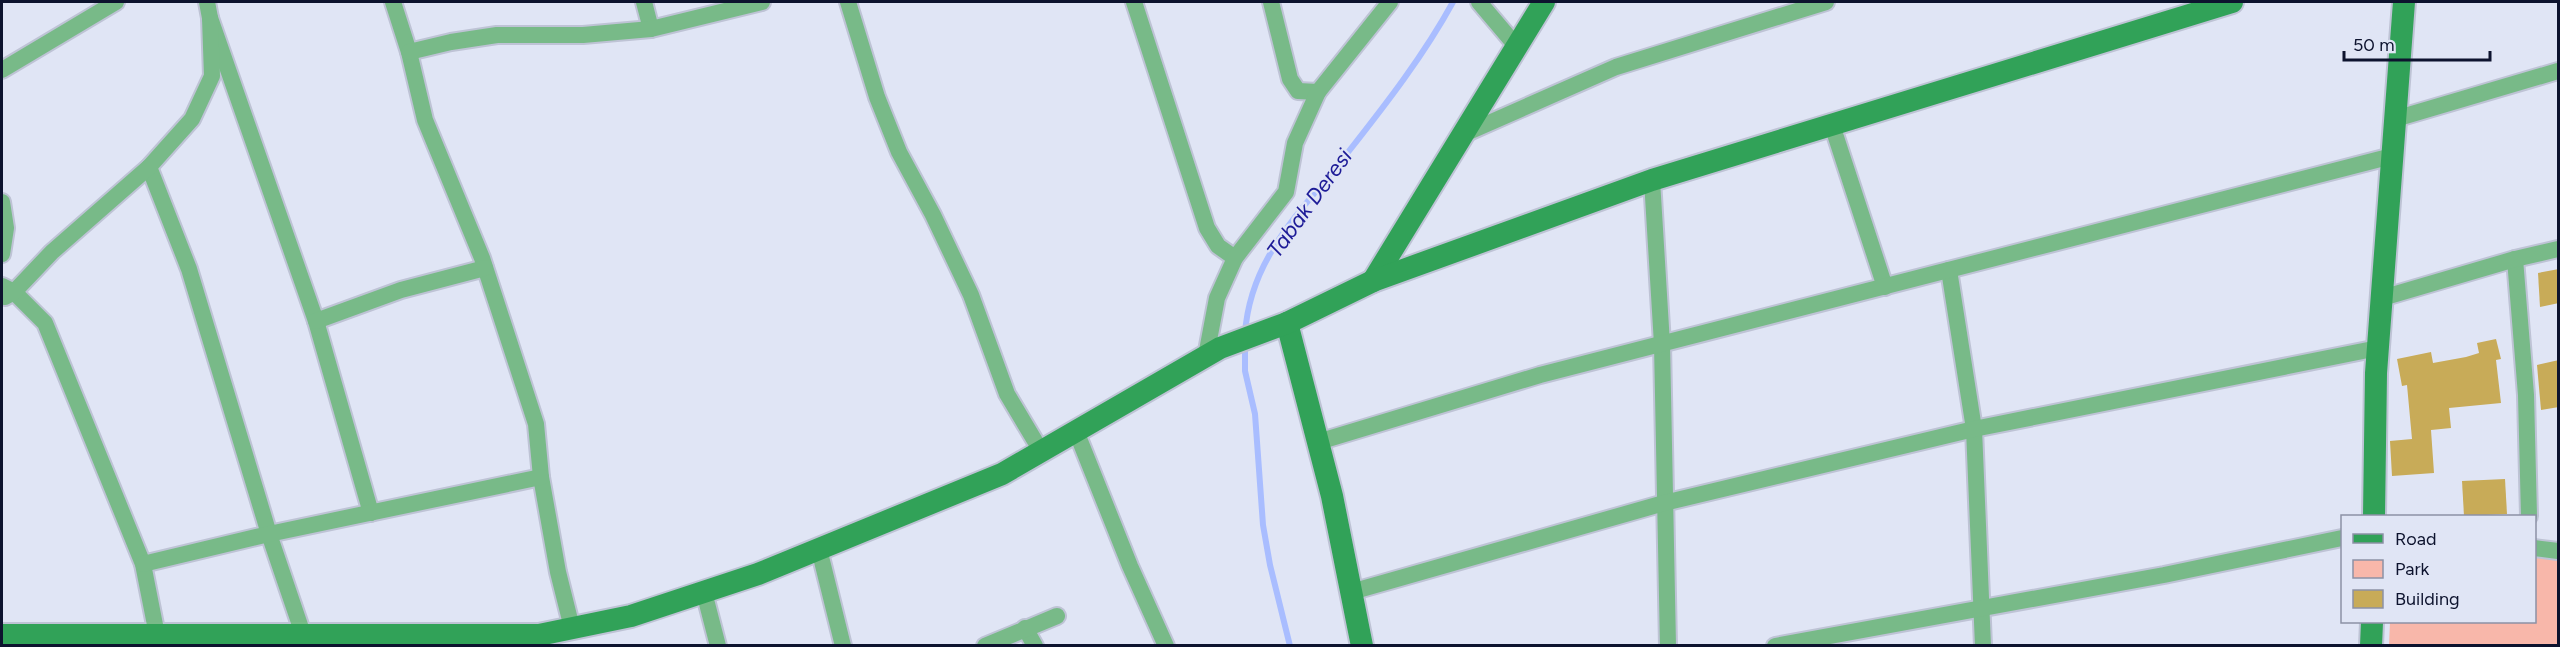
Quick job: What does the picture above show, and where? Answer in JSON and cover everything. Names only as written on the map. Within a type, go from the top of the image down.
[{"type":"street","points":[[2,70],[116,2]]},
{"type":"street","points":[[157,635],[143,564],[45,323],[6,292],[149,167],[192,119],[212,76],[210,18],[207,2]]},
{"type":"street","points":[[393,2],[409,52],[425,120],[485,268],[536,423],[541,477],[558,572],[575,637]]},
{"type":"street","points":[[644,2],[651,29]]},
{"type":"street","points":[[409,52],[497,35],[583,35],[651,29],[762,2]]},
{"type":"street","points":[[848,2],[877,97],[898,152],[933,215],[971,295],[1007,394],[1041,452]]},
{"type":"street","points":[[1134,2],[1207,228],[1218,246],[1235,258]]},
{"type":"street","points":[[1271,2],[1290,79],[1298,91],[1318,92]]},
{"type":"street","points":[[1213,352],[1217,298],[1235,258],[1286,192],[1295,143],[1318,92],[1390,2]]},
{"type":"street","points":[[1479,2],[1516,47]]},
{"type":"street","points":[[1373,281],[1544,2]]},
{"type":"street","points":[[1464,134],[1616,67],[1826,2]]},
{"type":"street","points":[[2,635],[39,641],[157,635],[195,640],[303,633],[533,640],[575,637],[758,574],[1002,474],[1213,352],[1278,326],[1373,281],[1652,180],[2232,2]]},
{"type":"street","points":[[2374,515],[2378,348],[2404,2]]},
{"type":"street","points":[[210,18],[316,321],[371,513]]},
{"type":"street","points":[[2395,119],[2559,72]]},
{"type":"street","points":[[1832,125],[1885,287]]},
{"type":"street","points":[[1318,442],[1540,375],[2392,156]]},
{"type":"street","points":[[149,167],[189,269],[269,534],[303,633]]},
{"type":"street","points":[[1652,180],[1662,344],[1668,645]]},
{"type":"street","points":[[2,202],[6,228],[2,254]]},
{"type":"street","points":[[2382,298],[2515,259],[2559,249]]},
{"type":"street","points":[[2515,259],[2526,395],[2529,515]]},
{"type":"street","points":[[316,321],[401,291],[485,268]]},
{"type":"street","points":[[1949,270],[1974,429],[1983,645]]},
{"type":"street","points":[[1278,326],[1318,442],[1332,496],[1362,645]]},
{"type":"street","points":[[1351,592],[1664,503],[1974,429],[2378,348]]},
{"type":"street","points":[[1076,431],[1130,566],[1166,645]]},
{"type":"street","points":[[143,564],[269,534],[541,477]]},
{"type":"street","points":[[1775,645],[2164,575],[2341,538]]},
{"type":"street","points":[[2536,548],[2559,551]]},
{"type":"street","points":[[819,549],[843,645]]},
{"type":"street","points":[[704,592],[718,645]]},
{"type":"street","points":[[985,645],[1057,615]]},
{"type":"street","points":[[2371,645],[2372,623]]},
{"type":"street","points":[[1025,628],[1035,645]]},
{"type":"green space","points":[[2536,557],[2558,560],[2558,645],[2389,645],[2390,623],[2536,623]]},
{"type":"building","points":[[2559,269],[2559,303],[2540,307],[2538,273]]},
{"type":"building","points":[[2496,339],[2501,359],[2496,360],[2501,403],[2449,408],[2451,428],[2431,430],[2434,473],[2392,476],[2390,441],[2412,439],[2407,385],[2402,386],[2397,359],[2431,352],[2433,363],[2466,357],[2479,353],[2477,343]]},
{"type":"building","points":[[2559,360],[2559,407],[2541,410],[2537,365]]},
{"type":"building","points":[[2505,479],[2507,514],[2464,515],[2462,481]]},
{"type":"waterway","name":"Tabak Deresi","points":[[1245,334],[1249,306],[1268,257],[1298,214],[1391,97],[1430,41],[1453,2]]},
{"type":"waterway","name":"Tabak Deresi","points":[[1245,345],[1245,371],[1255,414],[1263,525],[1270,565],[1290,646]]}]
